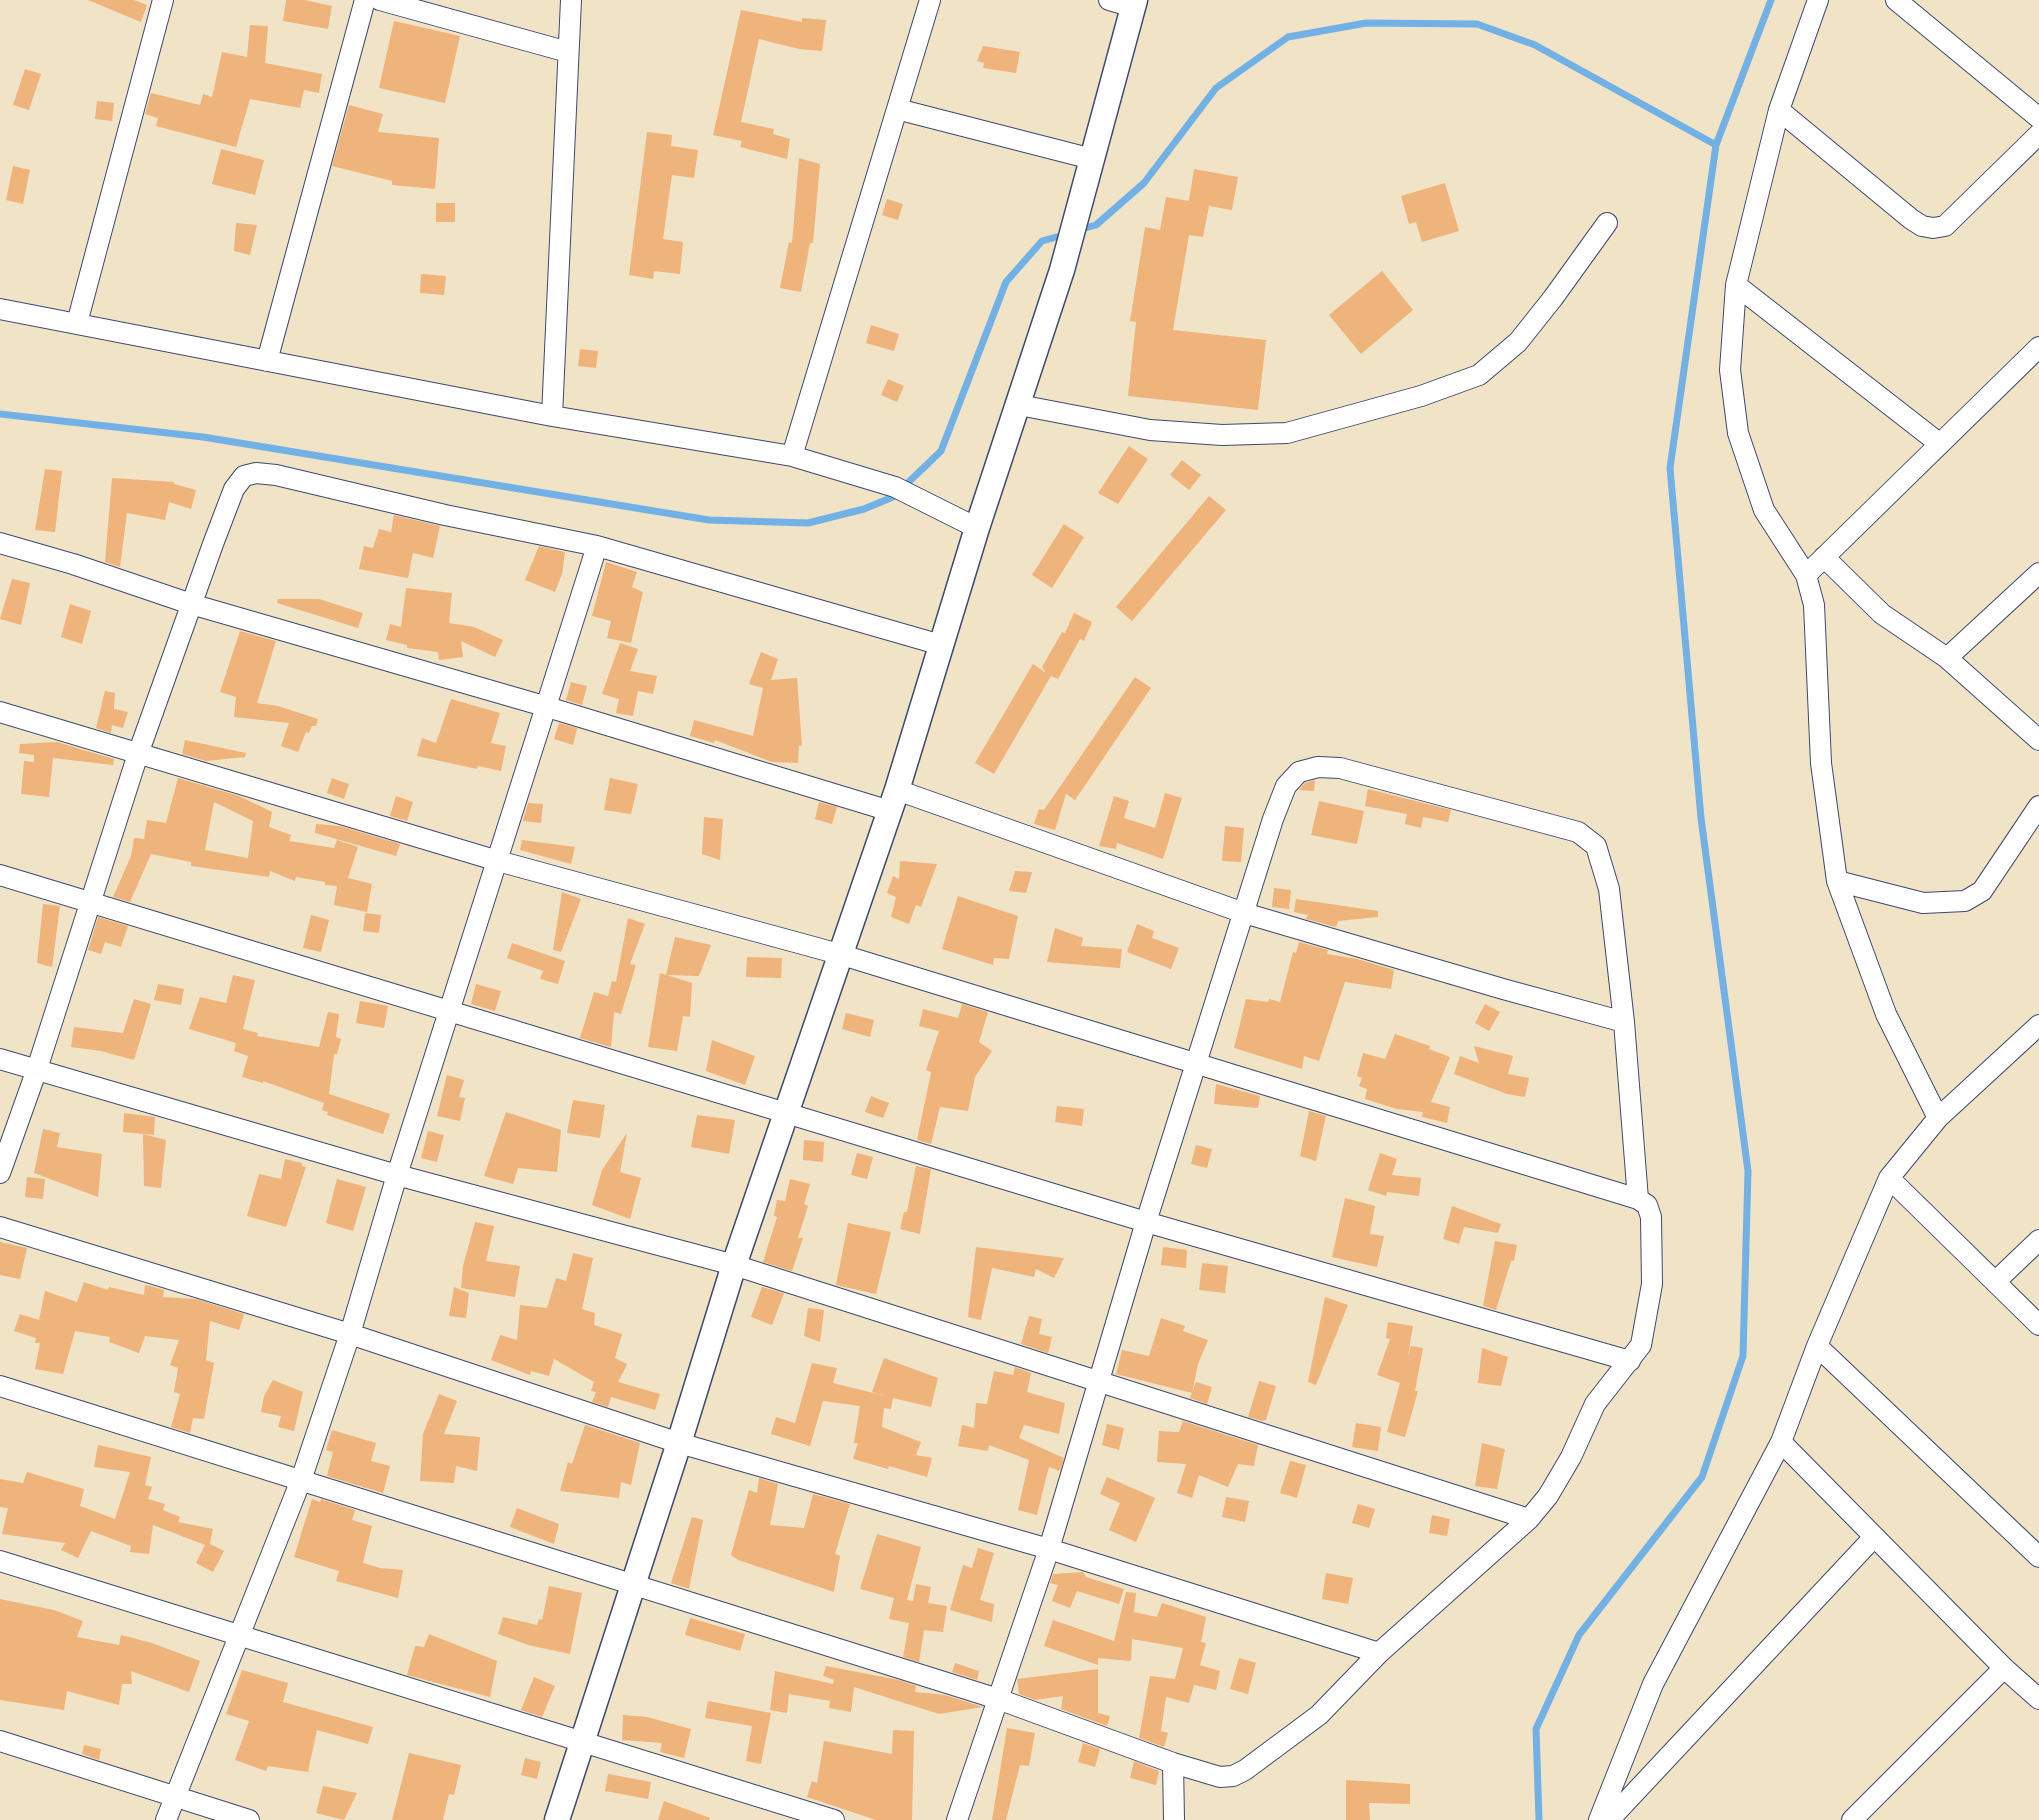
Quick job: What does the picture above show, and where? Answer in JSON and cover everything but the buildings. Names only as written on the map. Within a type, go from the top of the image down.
[{"type":"street","points":[[77,323],[163,0]]},
{"type":"street","points":[[267,361],[365,0]]},
{"type":"street","points":[[380,0],[568,52]]},
{"type":"street","points":[[552,416],[571,0]]},
{"type":"street","points":[[792,456],[930,0]]},
{"type":"street","points":[[557,1820],[734,1265],[893,801],[977,528],[1062,270],[1134,3],[1109,0]]},
{"type":"street","points":[[1818,0],[1779,110],[1736,285],[1730,370],[1738,433],[1764,510],[1806,575],[1814,605],[1821,763],[1837,881],[1886,1014],[1938,1118]]},
{"type":"street","points":[[1896,0],[2039,118]]},
{"type":"street","points":[[897,109],[1090,167]]},
{"type":"street","points":[[1779,110],[1911,219],[1922,226],[1933,228],[1945,226],[2039,134]]},
{"type":"street","points":[[1018,405],[1150,430],[1222,435],[1287,433],[1421,396],[1479,375],[1518,342],[1554,298],[1607,223]]},
{"type":"street","points":[[1736,285],[1940,444]]},
{"type":"street","points":[[0,309],[552,416],[792,456],[895,488],[977,528]]},
{"type":"street","points":[[1806,575],[1940,444],[2036,355]]},
{"type":"street","points":[[0,1173],[36,1072],[138,754],[234,489],[244,476],[256,473],[276,475],[445,515],[597,546],[941,645]]},
{"type":"street","points":[[0,543],[73,564],[191,604],[544,706],[893,801],[1244,913],[1624,1022]]},
{"type":"street","points":[[166,1820],[301,1480],[350,1334],[397,1175],[498,861],[544,706],[597,546]]},
{"type":"street","points":[[1824,557],[1882,614],[1947,658],[2039,740]]},
{"type":"street","points":[[1947,658],[2039,573]]},
{"type":"street","points":[[0,712],[498,861],[839,954],[1195,1063],[1638,1199],[1647,1205],[1652,1218],[1652,1284],[1641,1345],[1595,1404],[1571,1457],[1548,1496],[1529,1519],[1379,1653],[1319,1715],[1245,1770],[1233,1776],[1220,1777],[1173,1763],[998,1699],[0,1386]]},
{"type":"street","points":[[957,1820],[1049,1549],[1195,1063],[1286,786],[1299,772],[1318,767],[1340,768],[1578,832],[1596,846],[1609,889],[1624,1022],[1638,1199]]},
{"type":"street","points":[[1837,881],[1923,903],[1965,901],[1982,891],[2039,807]]},
{"type":"street","points":[[0,875],[1146,1222],[1630,1361]]},
{"type":"street","points":[[1599,1820],[1653,1684],[1780,1442],[1817,1346],[1890,1178],[1938,1118],[2039,1025]]},
{"type":"street","points":[[0,1059],[36,1072],[397,1175],[734,1265],[1529,1519]]},
{"type":"street","points":[[1890,1178],[2039,1325]]},
{"type":"street","points":[[0,1227],[350,1334],[679,1443],[1049,1549],[1379,1653]]},
{"type":"street","points":[[1995,1282],[2039,1240]]},
{"type":"street","points":[[1817,1346],[2039,1557]]},
{"type":"street","points":[[1780,1442],[2004,1668],[2039,1699]]},
{"type":"street","points":[[1609,1820],[1874,1537]]},
{"type":"street","points":[[0,1561],[581,1744],[834,1820]]},
{"type":"street","points":[[1852,1820],[2004,1668]]},
{"type":"street","points":[[0,1741],[249,1820]]},
{"type":"street","points":[[1173,1763],[1174,1820]]},
{"type":"waterway","points":[[1539,1820],[1536,1729],[1579,1635],[1702,1477],[1743,1356],[1748,1171],[1701,818],[1670,468],[1716,145],[1771,0]]},
{"type":"waterway","points":[[1078,230],[1096,225],[1144,183],[1216,88],[1288,37],[1366,23],[1477,24],[1535,45],[1716,145]]},
{"type":"waterway","points":[[0,414],[203,437],[709,520],[808,523],[864,509],[893,497],[941,451],[1006,282],[1042,241],[1067,234]]}]
